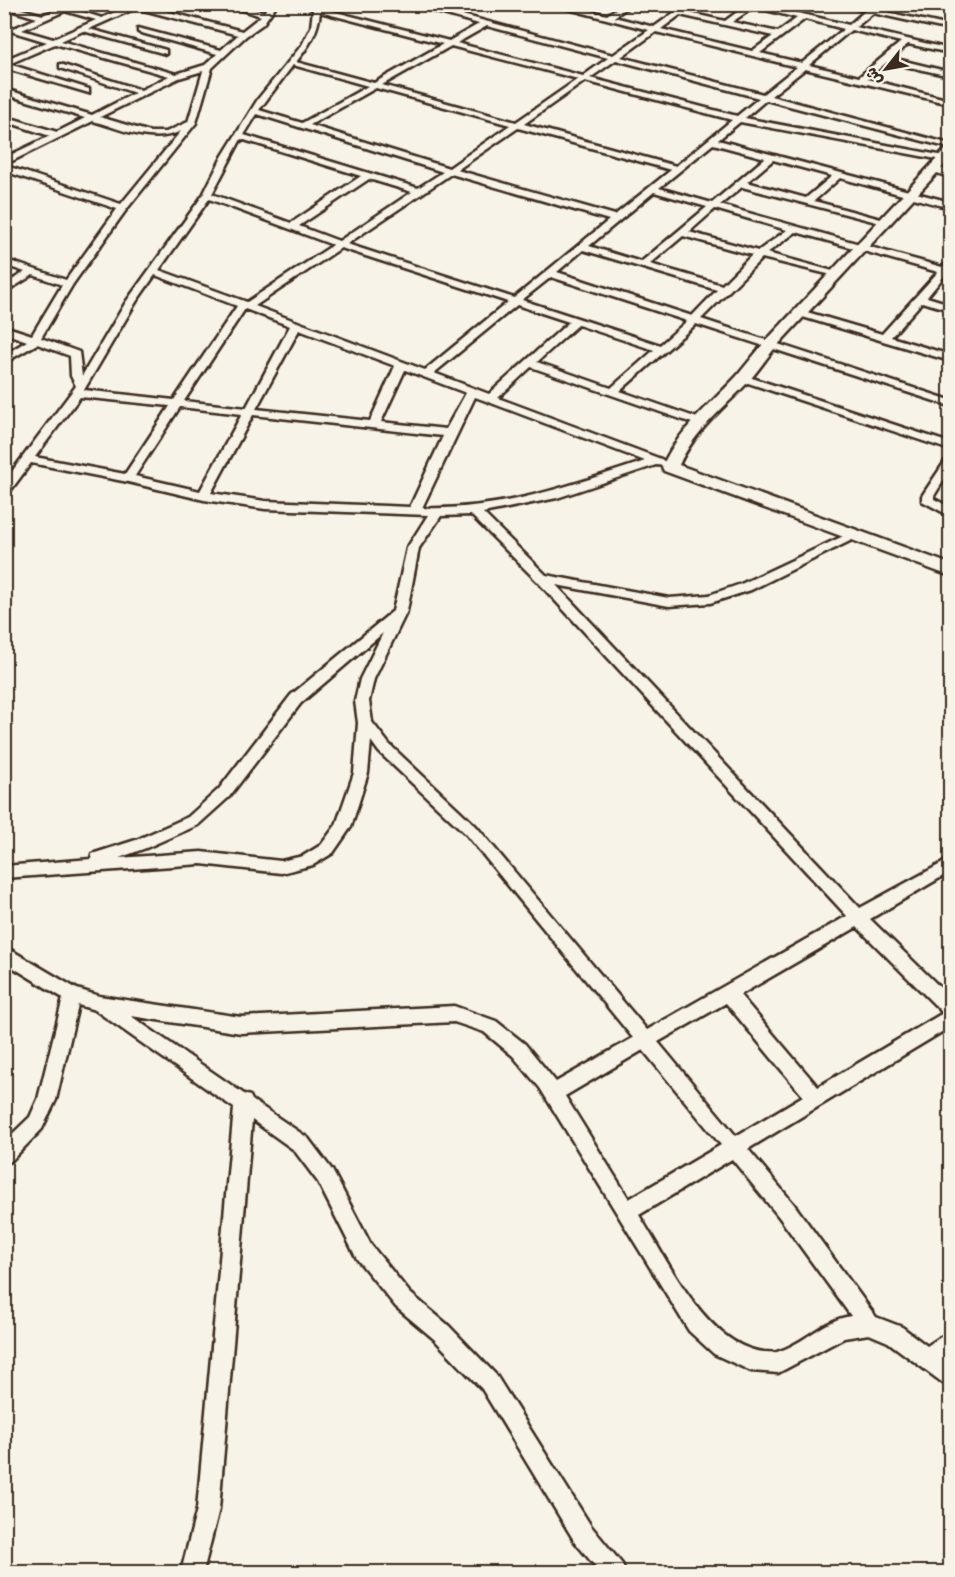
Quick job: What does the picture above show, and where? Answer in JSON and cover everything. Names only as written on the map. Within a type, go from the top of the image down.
[{"type":"street","points":[[47,4],[104,20]]},
{"type":"street","points":[[157,12],[171,4]]},
{"type":"street","points":[[226,4],[266,15]]},
{"type":"street","points":[[4,162],[176,76],[208,67],[266,15],[274,4]]},
{"type":"street","points":[[306,4],[446,45],[739,119],[945,156]]},
{"type":"street","points":[[411,4],[766,97],[945,156]]},
{"type":"street","points":[[552,4],[951,102]]},
{"type":"street","points":[[608,18],[629,4]]},
{"type":"street","points":[[128,478],[245,305],[420,192],[692,4]]},
{"type":"street","points":[[842,4],[875,8],[951,28]]},
{"type":"street","points":[[4,64],[104,20],[131,5],[243,34]]},
{"type":"street","points":[[726,23],[753,5],[951,51]]},
{"type":"street","points":[[9,6],[45,18]]},
{"type":"street","points":[[4,491],[79,390],[131,302],[207,195],[255,111],[293,63],[315,27],[317,7]]},
{"type":"street","points":[[425,375],[875,8]]},
{"type":"street","points":[[15,30],[64,9]]},
{"type":"street","points":[[680,13],[780,35]]},
{"type":"street","points":[[162,20],[172,16]]},
{"type":"street","points":[[753,54],[803,16]]},
{"type":"street","points":[[303,126],[485,24]]},
{"type":"street","points":[[122,39],[152,25]]},
{"type":"street","points":[[4,27],[176,76]]},
{"type":"street","points":[[83,29],[163,52]]},
{"type":"street","points":[[141,30],[223,53]]},
{"type":"street","points":[[861,80],[908,40]]},
{"type":"street","points":[[154,56],[183,42]]},
{"type":"street","points":[[4,50],[22,56]]},
{"type":"street","points":[[83,57],[93,52]]},
{"type":"street","points":[[886,59],[943,69],[951,74]]},
{"type":"street","points":[[136,65],[145,60]]},
{"type":"street","points":[[41,75],[73,61]]},
{"type":"street","points":[[293,63],[678,169]]},
{"type":"street","points":[[4,64],[86,91]]},
{"type":"street","points":[[63,66],[142,93]]},
{"type":"street","points":[[4,368],[9,358],[34,341],[68,284],[123,208],[192,123],[208,67]]},
{"type":"street","points":[[54,106],[108,81]]},
{"type":"street","points":[[5,92],[150,135],[168,134],[192,123]]},
{"type":"street","points":[[255,111],[617,219]]},
{"type":"street","points":[[4,118],[57,135]]},
{"type":"street","points":[[4,129],[16,123]]},
{"type":"street","points":[[240,136],[420,192]]},
{"type":"street","points":[[712,141],[951,205]]},
{"type":"street","points":[[945,156],[951,174]]},
{"type":"street","points":[[28,459],[128,478],[204,496],[265,505],[414,512],[474,511],[553,495],[664,464],[699,422],[743,378],[769,346],[945,156]]},
{"type":"street","points":[[643,265],[772,157]]},
{"type":"street","points":[[4,168],[123,208]]},
{"type":"street","points":[[808,201],[838,175]]},
{"type":"street","points":[[292,227],[367,176]]},
{"type":"street","points":[[739,183],[885,223]]},
{"type":"street","points":[[652,189],[861,248],[949,269]]},
{"type":"street","points":[[207,195],[341,245],[659,348]]},
{"type":"street","points":[[611,393],[659,348],[694,320],[723,289],[794,229]]},
{"type":"street","points":[[682,233],[836,275]]},
{"type":"street","points":[[582,247],[723,289]]},
{"type":"street","points":[[4,262],[68,284]]},
{"type":"street","points":[[885,338],[949,269]]},
{"type":"street","points":[[153,271],[425,375],[951,570]]},
{"type":"street","points":[[4,290],[32,272]]},
{"type":"street","points":[[550,273],[769,346],[951,403]]},
{"type":"street","points":[[920,298],[951,307]]},
{"type":"street","points":[[800,313],[951,358]]},
{"type":"street","points":[[490,399],[576,321]]},
{"type":"street","points":[[204,496],[296,325]]},
{"type":"street","points":[[4,329],[75,354],[79,390]]},
{"type":"street","points":[[530,363],[699,422]]},
{"type":"street","points":[[374,425],[401,366]]},
{"type":"street","points":[[743,378],[951,447]]},
{"type":"street","points":[[79,390],[177,405],[450,433]]},
{"type":"street","points":[[414,512],[450,433],[472,392]]},
{"type":"street","points":[[951,462],[928,496],[928,501],[934,506],[951,512]]},
{"type":"street","points":[[474,511],[542,578],[858,917],[951,1008]]},
{"type":"street","points":[[4,872],[201,858],[281,867],[308,861],[327,849],[343,826],[361,773],[365,723],[362,701],[367,679],[400,611],[412,548],[438,512]]},
{"type":"street","points":[[542,578],[669,602],[710,599],[746,587],[856,535]]},
{"type":"street","points":[[76,866],[141,844],[193,821],[224,793],[296,699],[400,611]]},
{"type":"street","points":[[365,723],[384,748],[471,830],[786,1210],[869,1324]]},
{"type":"street","points":[[553,1093],[858,917],[947,871]]},
{"type":"street","points":[[4,953],[72,995],[99,1004],[241,1025],[453,1014],[490,1026],[519,1050],[546,1082],[696,1324],[722,1347],[751,1361],[778,1363],[842,1328],[869,1324],[895,1334],[951,1376]]},
{"type":"street","points":[[727,992],[817,1099]]},
{"type":"street","points":[[4,1155],[36,1123],[47,1100],[72,995]]},
{"type":"street","points":[[99,1004],[244,1102],[301,1144],[325,1176],[364,1252],[403,1299],[441,1332],[489,1382],[583,1534],[614,1572]]},
{"type":"street","points":[[626,1212],[951,1018]]},
{"type":"street","points":[[192,1572],[208,1509],[244,1102]]},
{"type":"street","points":[[928,1358],[951,1341]]}]
